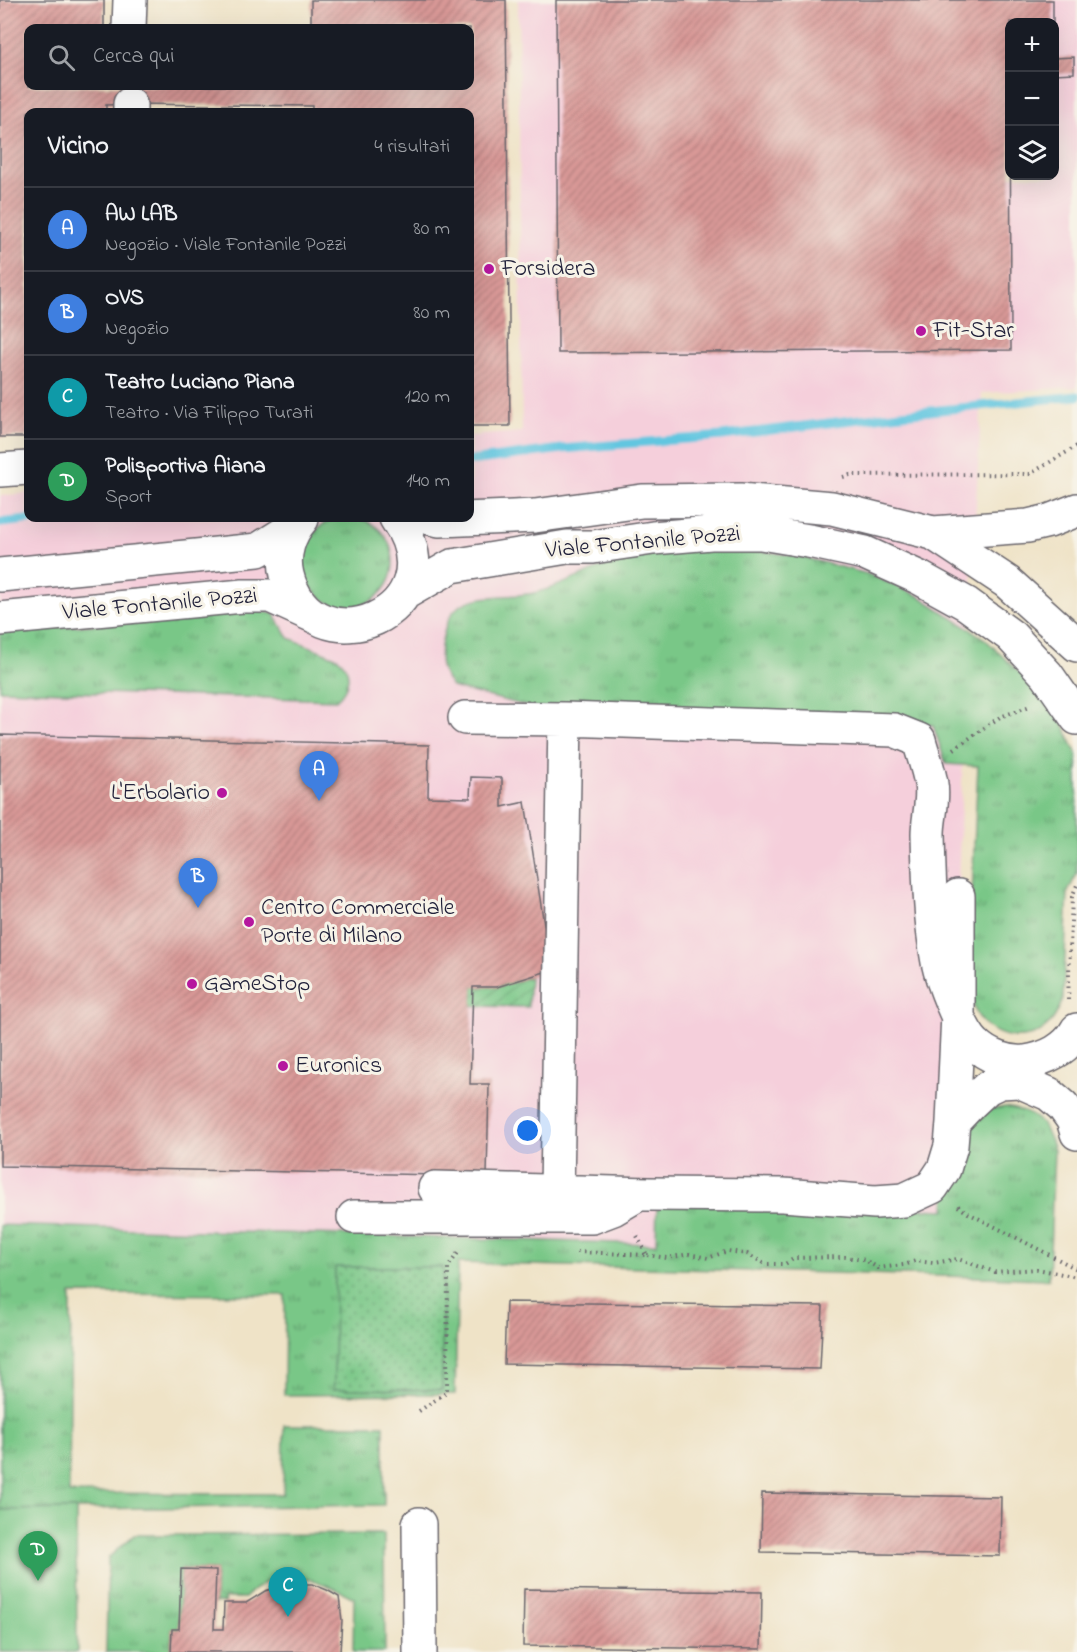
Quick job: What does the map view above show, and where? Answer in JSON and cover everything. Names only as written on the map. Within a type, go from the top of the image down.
[{"type":"street","points":[[129,24],[130,0]]},
{"type":"street","points":[[0,470],[24,468]]},
{"type":"street","name":"Viale Fontanile Pozzi","points":[[474,519],[535,516],[642,501],[740,500],[832,508],[933,533]]},
{"type":"street","points":[[933,533],[1028,526],[1077,510]]},
{"type":"street","name":"Viale Fontanile Pozzi","points":[[299,522],[287,545],[285,566],[290,586],[300,603],[316,616]]},
{"type":"street","name":"Viale Fontanile Pozzi","points":[[0,574],[258,550],[299,522]]},
{"type":"street","name":"Viale Fontanile Pozzi","points":[[399,522],[407,534],[413,554],[412,574],[405,593]]},
{"type":"street","name":"Viale Fontanile Pozzi","points":[[0,619],[243,596],[270,596],[335,624],[356,625],[375,620],[387,613],[405,593],[452,566],[567,547],[593,547],[711,532],[761,533],[865,553],[920,578],[967,604],[1011,636],[1047,675],[1077,718]]},
{"type":"street","points":[[933,533],[1007,582],[1077,645]]},
{"type":"street","points":[[465,718],[566,719],[894,730],[919,740],[932,786],[928,831],[930,895],[938,962],[946,988],[974,1044],[1002,1060],[1020,1063],[1036,1061],[1052,1055],[1066,1044],[1072,1016]]},
{"type":"street","points":[[557,1191],[566,719]]},
{"type":"street","points":[[354,1216],[592,1216],[613,1209],[635,1209],[783,1195],[875,1202],[904,1200],[932,1187],[944,1169],[951,1146],[958,1014],[958,896]]},
{"type":"street","points":[[953,1122],[987,1088],[1000,1082],[1019,1081],[1049,1094],[1068,1113],[1077,1133]]},
{"type":"street","points":[[435,1188],[557,1191],[635,1209]]},
{"type":"street","points":[[420,1524],[420,1652]]},
{"type":"path","points":[[927,770],[963,741],[1000,717],[1038,702]]},
{"type":"path","points":[[1072,1016],[1072,897],[1077,885]]},
{"type":"path","points":[[932,1187],[968,1213],[1077,1269]]},
{"type":"path","points":[[635,1209],[647,1255]]},
{"type":"path","points":[[419,1411],[447,1392],[448,1267],[461,1248]]},
{"type":"path","points":[[565,1252],[647,1255],[667,1258],[689,1254],[708,1258],[728,1251],[747,1254],[765,1263],[785,1264],[795,1258],[845,1257],[865,1260],[878,1268],[916,1261],[934,1263],[958,1259],[995,1272],[1037,1269],[1077,1277]]},
{"type":"shaded area","points":[[518,0],[1077,0],[1077,387],[982,393],[964,726],[946,1210],[657,1200],[656,1244],[0,1225],[0,496],[24,493],[24,522],[474,522],[474,436],[522,432]]},
{"type":"green space","points":[[329,522],[367,522],[380,530],[392,553],[392,571],[385,587],[373,599],[357,606],[339,606],[323,599],[311,587],[304,571],[304,553],[311,537],[316,530]]},
{"type":"green space","points":[[706,548],[768,552],[802,557],[868,574],[919,596],[985,639],[1045,698],[1060,717],[1077,755],[1077,873],[1068,892],[1063,998],[1056,1015],[1044,1029],[1025,1037],[1007,1036],[985,1024],[975,1010],[971,990],[971,931],[978,766],[946,764],[933,725],[561,712],[538,709],[452,687],[444,675],[440,660],[446,626],[453,612],[466,603],[484,598],[545,590],[630,557]]},
{"type":"green space","points":[[239,606],[274,614],[289,638],[338,658],[348,673],[347,685],[341,695],[336,700],[0,690],[0,631],[155,621]]},
{"type":"green space","points":[[530,977],[528,1007],[472,1006],[473,987],[497,987]]},
{"type":"green space","points":[[1005,1107],[1024,1112],[1037,1120],[1047,1132],[1054,1150],[1049,1279],[458,1263],[455,1394],[284,1395],[285,1295],[71,1294],[69,1493],[283,1494],[284,1425],[384,1425],[384,1505],[0,1510],[0,1225],[656,1244],[657,1200],[945,1210],[947,1171],[973,1120],[988,1110]]},
{"type":"green space","points":[[335,1267],[443,1267],[442,1390],[334,1389]]},
{"type":"green space","points":[[76,1509],[77,1652],[0,1652],[0,1510]]},
{"type":"green space","points":[[384,1534],[385,1652],[353,1652],[354,1598],[326,1585],[298,1577],[285,1577],[271,1580],[245,1598],[225,1598],[224,1603],[215,1603],[216,1570],[181,1569],[179,1629],[172,1629],[171,1652],[106,1652],[108,1558],[134,1535]]},
{"type":"building","points":[[0,0],[104,0],[104,24],[24,24],[24,90],[474,90],[474,24],[311,24],[311,0],[506,0],[510,426],[474,426],[474,108],[312,108],[312,106],[130,104],[106,105],[106,108],[24,108],[24,437],[0,437]]},
{"type":"building","points":[[556,0],[1053,0],[1053,18],[1005,18],[1005,180],[1010,180],[1011,350],[558,353]]},
{"type":"building","points":[[1074,57],[1074,73],[1059,74],[1059,58]]},
{"type":"building","name":"Centro Commerciale Porte di Milano","points":[[0,735],[429,745],[428,797],[470,798],[471,777],[502,778],[502,807],[525,802],[551,970],[497,987],[473,987],[470,1084],[489,1084],[487,1176],[0,1166]]},
{"type":"building","points":[[506,1302],[823,1306],[820,1369],[504,1364]]},
{"type":"building","points":[[762,1493],[1001,1497],[1000,1556],[761,1552]]},
{"type":"building","points":[[181,1569],[216,1570],[214,1629],[223,1629],[224,1603],[246,1603],[265,1591],[288,1584],[312,1584],[327,1590],[339,1597],[342,1620],[340,1652],[171,1652],[172,1629],[179,1629]]},
{"type":"building","points":[[524,1589],[762,1592],[761,1649],[523,1646]]},
{"type":"waterway","points":[[474,460],[562,449],[722,436],[901,414],[1077,396]]},
{"type":"waterway","points":[[0,523],[24,520]]},
{"type":"place","name":"Forsidera","points":[[489,269]]},
{"type":"place","name":"Fit-Star","points":[[921,331]]},
{"type":"place","name":"L'Erbolario","points":[[222,793]]},
{"type":"place","name":"AW LAB","points":[[319,801]]},
{"type":"place","name":"OVS","points":[[198,908]]},
{"type":"place","name":"Centro Commerciale Porte di Milano","points":[[249,922]]},
{"type":"place","name":"GameStop","points":[[192,984]]},
{"type":"place","name":"Euronics","points":[[283,1066]]},
{"type":"place","name":"Polisportiva Aiana","points":[[38,1581]]},
{"type":"place","name":"Teatro Luciano Piana","points":[[288,1617]]}]
